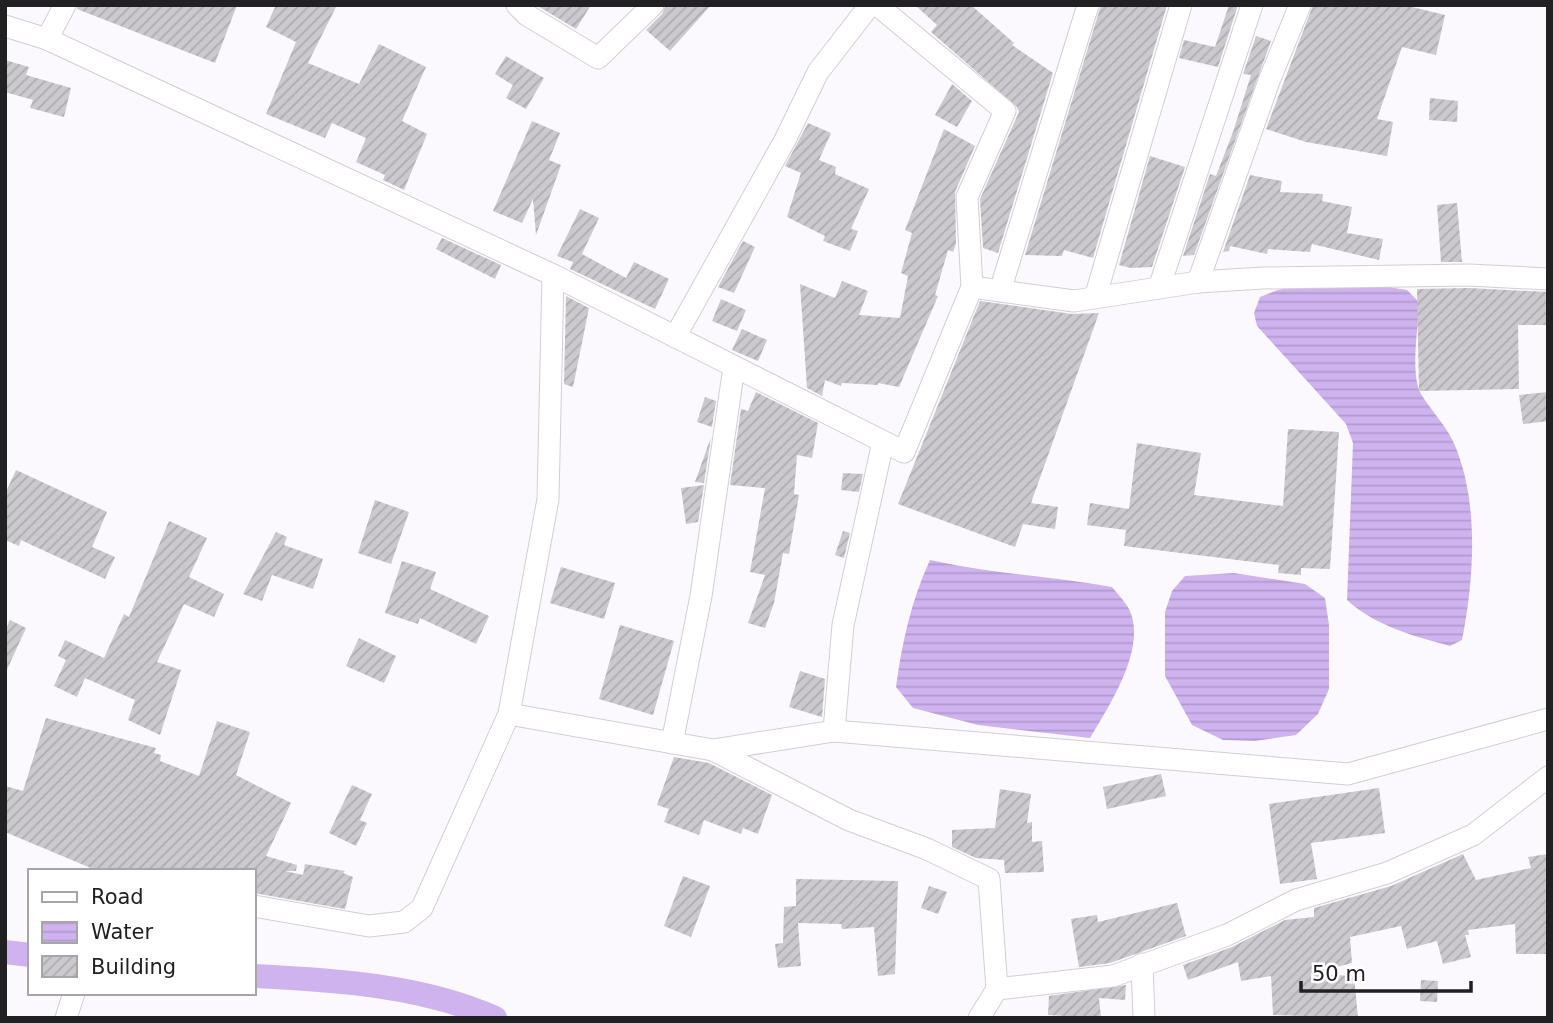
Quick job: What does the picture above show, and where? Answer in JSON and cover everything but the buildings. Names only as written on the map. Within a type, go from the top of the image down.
[{"type":"street","points":[[47,39],[65,5]]},
{"type":"street","points":[[517,5],[527,15],[598,58],[653,5]]},
{"type":"street","points":[[675,337],[785,140],[818,72],[870,5]]},
{"type":"street","points":[[5,26],[47,39],[553,275],[904,452],[972,287],[967,197],[1005,111],[877,5]]},
{"type":"street","points":[[1000,291],[1088,5]]},
{"type":"street","points":[[1095,298],[1181,5]]},
{"type":"street","points":[[1159,288],[1252,5]]},
{"type":"street","points":[[1198,282],[1269,81],[1300,5]]},
{"type":"street","points":[[256,906],[369,926],[404,922],[422,908],[509,714],[548,499],[553,275]]},
{"type":"street","points":[[972,287],[1074,301],[1198,282],[1263,278],[1455,275],[1548,279]]},
{"type":"street","points":[[672,743],[701,596],[734,366]]},
{"type":"street","points":[[834,731],[843,625],[883,442]]},
{"type":"street","points":[[509,714],[713,750],[849,820],[927,849],[989,879],[997,989],[979,1018]]},
{"type":"street","points":[[713,750],[834,731],[1348,774],[1548,719]]},
{"type":"street","points":[[997,989],[1113,976],[1227,935],[1296,900],[1387,873],[1473,835],[1548,778]]},
{"type":"street","points":[[1142,964],[1144,1018]]},
{"type":"street","points":[[66,1018],[73,995]]},
{"type":"water","points":[[1313,283],[1382,286],[1407,290],[1420,303],[1416,350],[1418,386],[1453,440],[1463,470],[1471,518],[1471,568],[1466,617],[1462,640],[1450,646],[1382,623],[1347,600],[1353,443],[1346,424],[1257,326],[1254,313],[1260,297],[1278,290]]},
{"type":"water","points":[[930,560],[976,569],[1112,587],[1129,609],[1134,624],[1134,641],[1124,676],[1090,738],[978,725],[913,708],[896,687],[908,622]]},
{"type":"water","points":[[1234,573],[1305,584],[1325,598],[1329,625],[1329,689],[1318,714],[1296,735],[1255,741],[1223,740],[1192,725],[1165,676],[1165,612],[1172,591],[1185,576]]},
{"type":"waterway","points":[[5,952],[28,955]]},
{"type":"waterway","points":[[256,976],[346,982],[407,991],[467,1007],[495,1018]]}]
